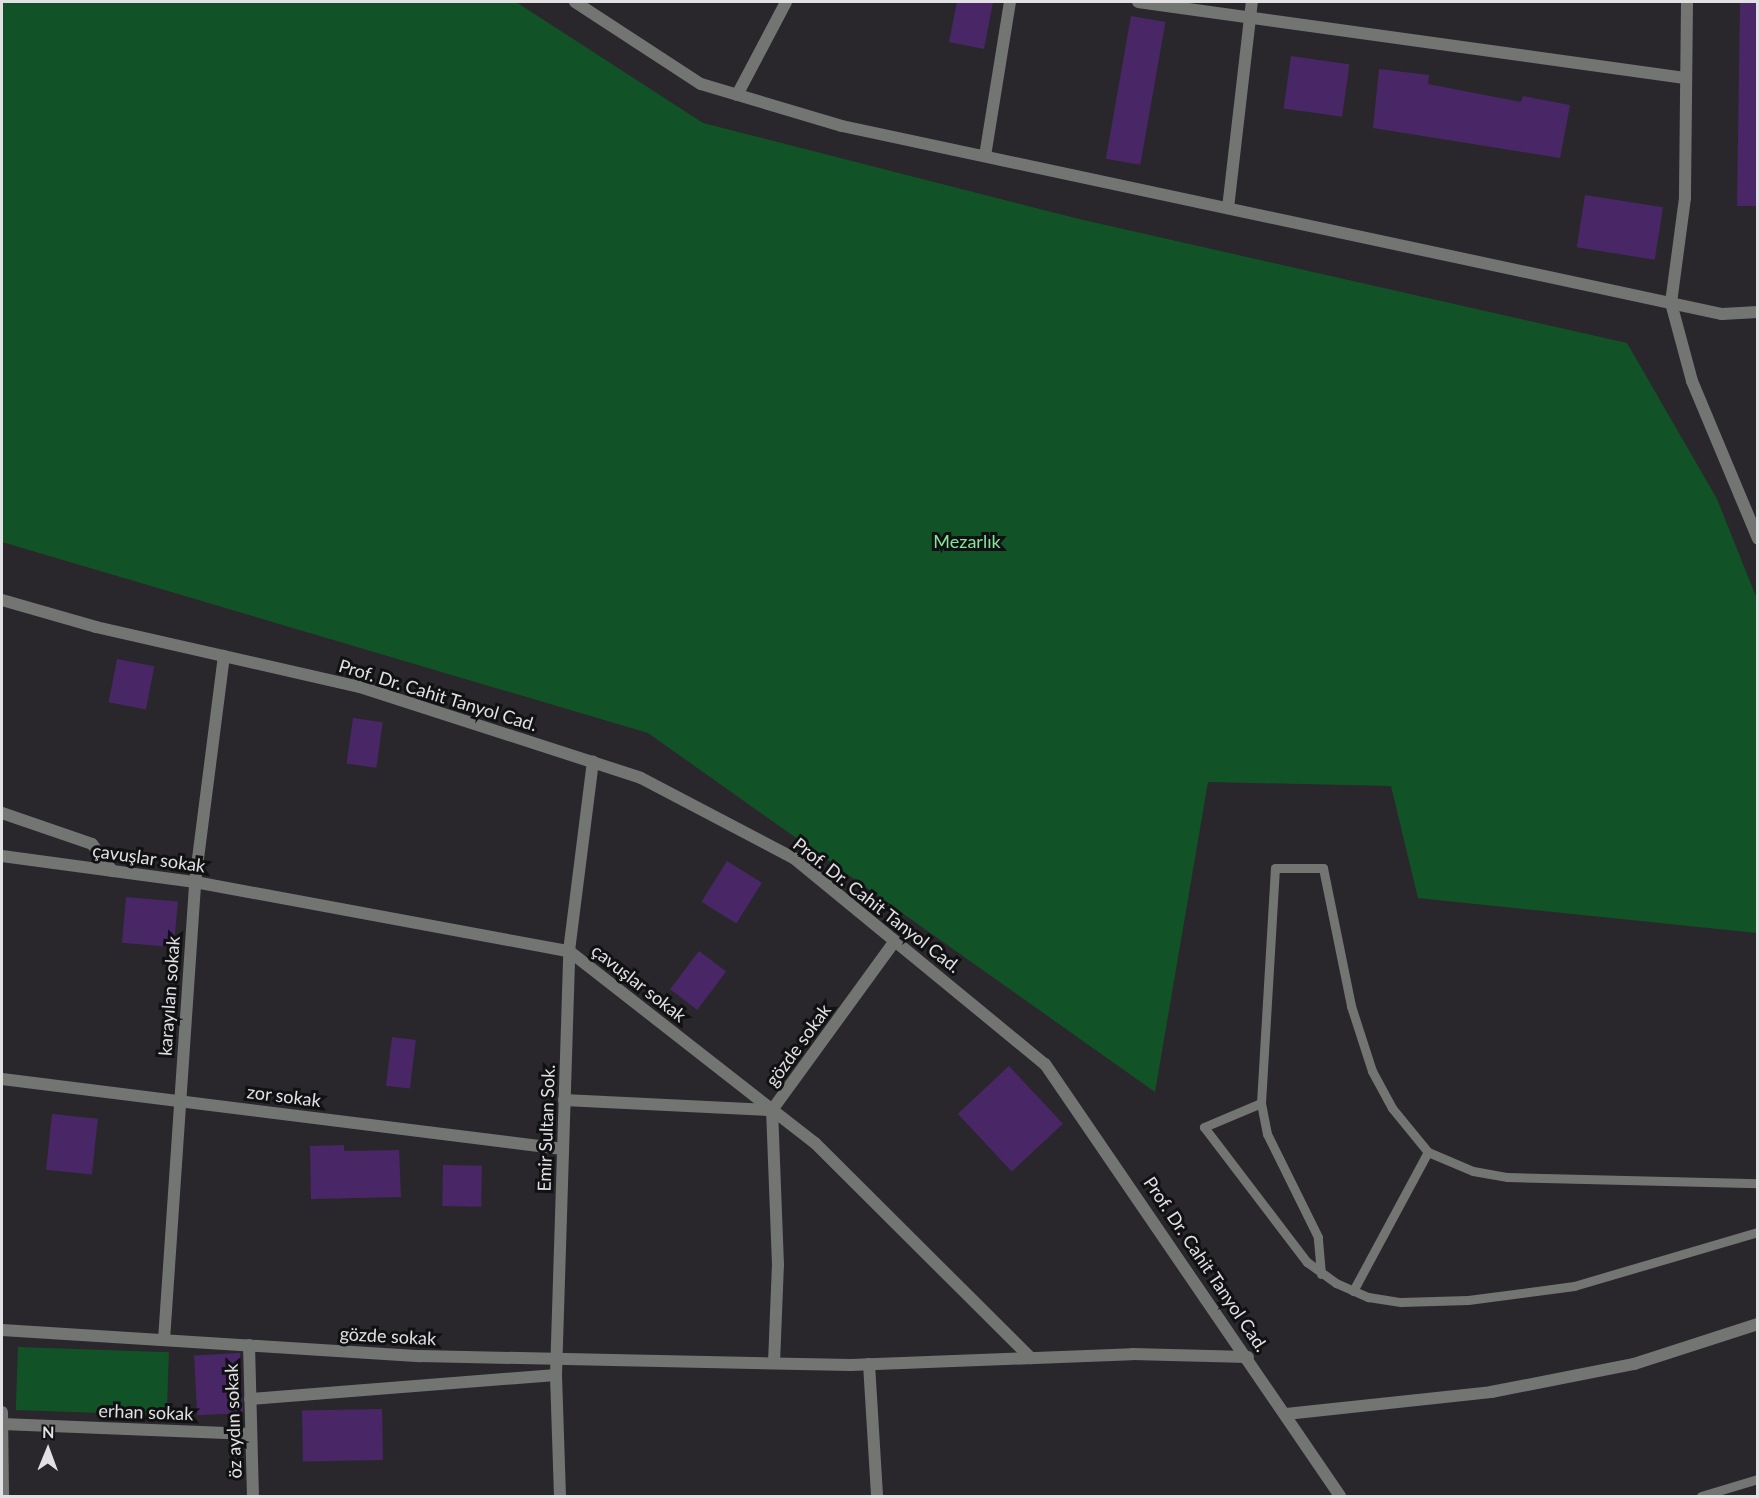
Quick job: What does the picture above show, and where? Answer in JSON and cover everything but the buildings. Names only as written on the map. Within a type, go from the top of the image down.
[{"type":"street","points":[[575,2],[701,84],[842,126],[1722,314],[1758,312]]},
{"type":"street","points":[[737,95],[786,2]]},
{"type":"street","points":[[985,156],[1010,2]]},
{"type":"street","points":[[1138,2],[1251,21],[1685,78]]},
{"type":"street","points":[[1228,208],[1252,2]]},
{"type":"street","points":[[1688,2],[1685,78],[1685,198],[1671,303],[1692,381],[1758,539]]},
{"type":"street","name":"Prof. Dr. Cahit Tanyol Cad.","points":[[2,600],[224,656],[360,687],[641,778],[795,859],[1045,1064],[1248,1357],[1339,1496]]},
{"type":"street","name":"karayılan sokak","points":[[164,1340],[178,1101],[195,882],[224,656]]},
{"type":"street","name":"Emir Sultan Sok.","points":[[560,1497],[556,1375],[569,951],[592,762]]},
{"type":"street","points":[[2,813],[92,844],[112,870]]},
{"type":"street","name":"çavuşlar sokak","points":[[2,856],[195,882],[569,951],[814,1143],[1031,1358]]},
{"type":"street","name":"gözde sokak","points":[[774,1363],[778,1265],[772,1110],[895,941]]},
{"type":"street","name":"zor sokak","points":[[2,1079],[563,1149]]},
{"type":"street","points":[[564,1100],[772,1110]]},
{"type":"street","points":[[1286,1414],[1491,1392],[1634,1364],[1758,1324]]},
{"type":"street","name":"gözde sokak","points":[[2,1330],[249,1345],[558,1359],[869,1364],[1031,1358],[1248,1357]]},
{"type":"street","name":"öz aydın sokak","points":[[249,1345],[254,1497]]},
{"type":"street","points":[[869,1364],[877,1497]]},
{"type":"street","points":[[250,1399],[556,1375]]},
{"type":"street","points":[[2,1418],[3,1497]]},
{"type":"street","name":"erhan sokak","points":[[2,1418],[251,1434]]},
{"type":"lane","points":[[1321,1274],[1318,1237],[1267,1134],[1261,1102],[1275,868],[1323,868],[1351,1006],[1372,1071],[1392,1108],[1428,1152],[1473,1171],[1507,1177],[1758,1183]]},
{"type":"lane","points":[[1261,1102],[1204,1126],[1307,1262],[1321,1274],[1353,1291],[1401,1302],[1468,1300],[1574,1286],[1758,1232]]},
{"type":"lane","points":[[1353,1291],[1428,1152]]},
{"type":"lane","points":[[1701,1497],[1758,1479]]},
{"type":"green space","name":"Mezarlık","points":[[2,2],[516,2],[703,123],[1079,219],[1627,343],[1717,499],[1757,599],[1757,933],[1418,898],[1391,786],[1208,782],[1155,1092],[648,733],[2,542]]},
{"type":"green space","points":[[18,1347],[169,1352],[167,1415],[16,1410]]}]
